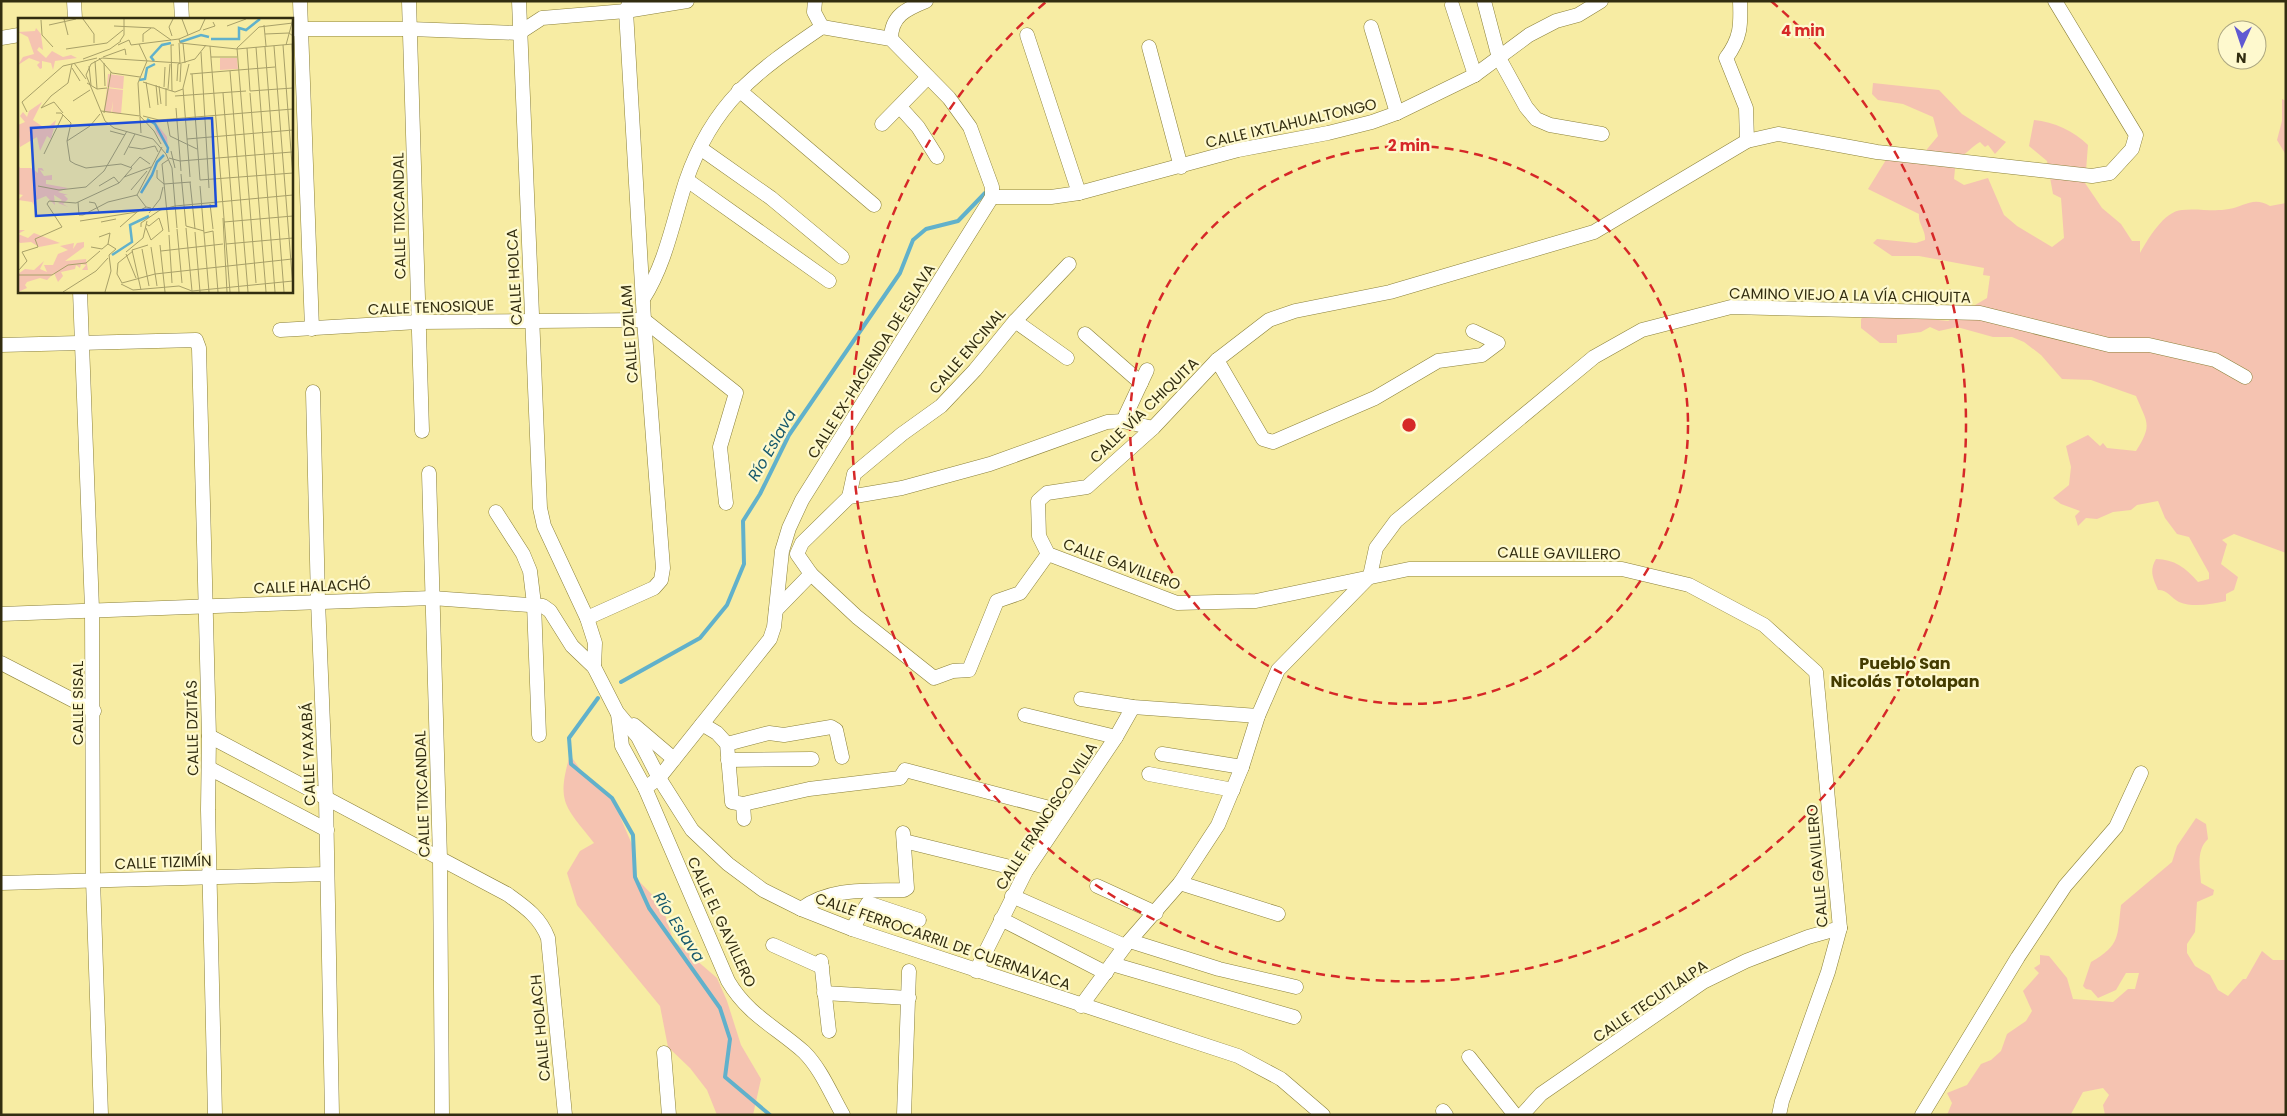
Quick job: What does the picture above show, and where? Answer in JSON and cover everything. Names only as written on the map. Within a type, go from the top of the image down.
[{"type":"street","points":[[74,1],[75,18]]},
{"type":"street","points":[[181,1],[182,18]]},
{"type":"street","points":[[300,1],[296,29],[312,329]]},
{"type":"street","name":"CALLE TIXCANDAL","points":[[409,1],[422,431]]},
{"type":"street","name":"CALLE HOLCA","points":[[519,1],[540,508],[544,526],[556,548],[587,618]]},
{"type":"street","points":[[296,29],[410,29],[519,33],[542,18],[628,6],[687,1]]},
{"type":"street","points":[[815,1],[814,12],[822,27]]},
{"type":"street","points":[[891,39],[891,29],[897,17],[906,10],[926,1]]},
{"type":"street","points":[[1484,1],[1499,58],[1526,107],[1536,119],[1550,124],[1602,134]]},
{"type":"street","name":"CALLE IXTLAHUALTONGO","points":[[992,197],[1051,197],[1079,193],[1238,150],[1351,128],[1397,113],[1475,75],[1529,34],[1556,21],[1578,15],[1601,1]]},
{"type":"street","points":[[1740,1],[1741,21],[1738,43],[1726,58],[1746,108],[1747,141]]},
{"type":"street","points":[[1217,360],[1269,320],[1295,311],[1390,292],[1594,232],[1747,141],[1778,134],[1877,152],[2092,176],[2110,173],[2132,149],[2136,135],[2055,1]]},
{"type":"street","points":[[1452,5],[1475,75]]},
{"type":"street","name":"CALLE DZILAM","points":[[587,618],[654,588],[661,580],[663,568],[644,320],[628,6]]},
{"type":"street","points":[[643,298],[656,279],[663,261],[687,180],[708,129],[739,90],[774,60],[822,27],[891,39],[949,98],[970,127],[992,187],[992,197]]},
{"type":"street","points":[[1371,27],[1397,113]]},
{"type":"street","points":[[1,38],[18,35]]},
{"type":"street","points":[[1027,35],[1079,193]]},
{"type":"street","points":[[1150,47],[1180,167]]},
{"type":"street","points":[[882,124],[928,76]]},
{"type":"street","points":[[739,90],[874,205]]},
{"type":"street","points":[[900,107],[918,127],[937,157]]},
{"type":"street","points":[[700,148],[771,198],[842,257]]},
{"type":"street","points":[[687,180],[829,281]]},
{"type":"street","name":"CALLE EX-HACIENDA DE ESLAVA","points":[[645,788],[659,778],[770,639],[776,610],[782,551],[802,500],[992,197]]},
{"type":"street","name":"CALLE ENCINAL","points":[[849,497],[854,474],[902,434],[941,406],[975,370],[1015,321],[1069,264]]},
{"type":"street","name":"CALLE SISAL","points":[[80,292],[92,609],[94,711],[93,880],[101,1115]]},
{"type":"street","name":"CAMINO VIEJO A LA VÍA CHIQUITA","points":[[1370,576],[1376,548],[1396,521],[1594,357],[1642,330],[1731,307],[1980,313],[2109,346],[2148,345],[2215,360],[2244,378]]},
{"type":"street","points":[[644,320],[736,393],[720,447],[726,503]]},
{"type":"street","name":"CALLE TENOSIQUE","points":[[280,330],[418,322],[644,320]]},
{"type":"street","points":[[1015,321],[1067,358]]},
{"type":"street","name":"CALLE VÍA CHIQUITA","points":[[1047,493],[1087,487],[1153,428],[1217,360],[1263,439],[1273,442],[1376,398],[1438,361],[1482,355],[1498,343],[1473,331]]},
{"type":"street","points":[[1085,334],[1144,377],[1123,421]]},
{"type":"street","name":"CALLE DZITÁS","points":[[82,343],[196,340],[199,353],[204,607],[209,736],[215,1115]]},
{"type":"street","points":[[1,345],[82,343]]},
{"type":"street","name":"CALLE YAXABÁ","points":[[313,392],[318,601],[327,830],[326,874],[332,1115]]},
{"type":"street","points":[[1048,554],[1020,593],[997,601],[970,670],[952,671],[934,678],[857,617],[811,574],[799,560],[798,548],[849,497],[902,488],[990,464],[1108,422],[1123,421],[1153,428]]},
{"type":"street","name":"CALLE TIXCANDAL","points":[[429,473],[440,859],[442,1115]]},
{"type":"street","name":"CALLE GAVILLERO","points":[[1047,493],[1038,501],[1039,536],[1048,554],[1177,603],[1256,601],[1409,568],[1622,569],[1688,585],[1764,625],[1816,672],[1840,928],[1828,972],[1782,1101],[1779,1115]]},
{"type":"street","points":[[496,512],[523,554],[530,571],[534,604],[539,735]]},
{"type":"street","points":[[776,610],[811,574]]},
{"type":"street","points":[[1081,1006],[1128,944],[1180,883],[1218,825],[1242,767],[1258,716],[1278,670],[1370,576]]},
{"type":"street","name":"CALLE HALACHÓ","points":[[1,614],[92,609],[204,607],[432,598],[534,604]]},
{"type":"street","points":[[534,604],[543,606],[550,611],[572,646],[594,667],[618,712],[674,759]]},
{"type":"street","points":[[587,618],[595,643],[594,667]]},
{"type":"street","points":[[1,663],[94,711]]},
{"type":"street","points":[[1081,698],[1133,707],[1258,716]]},
{"type":"street","name":"CALLE FRANCISCO VILLA","points":[[976,971],[1026,870],[1116,738],[1133,707]]},
{"type":"street","name":"CALLE FERROCARRIL DE CUERNAVACA","points":[[618,712],[638,737],[659,778],[692,830],[728,864],[763,890],[801,909],[852,928],[1081,1006],[1238,1056],[1262,1067],[1298,1092],[1323,1115]]},
{"type":"street","name":"CALLE EL GAVILLERO","points":[[618,712],[622,746],[645,788],[728,982],[738,998],[750,1011],[804,1053],[819,1071],[843,1115]]},
{"type":"street","points":[[1025,714],[1116,738]]},
{"type":"street","points":[[702,724],[717,733],[727,744],[730,800],[743,804],[809,789],[900,778],[905,770],[1065,812]]},
{"type":"street","points":[[727,744],[766,733],[784,735],[830,727],[836,730],[842,757]]},
{"type":"street","points":[[209,736],[326,800],[440,859]]},
{"type":"street","points":[[1162,754],[1242,767]]},
{"type":"street","points":[[728,760],[812,759]]},
{"type":"street","points":[[209,768],[327,830]]},
{"type":"street","points":[[1922,1115],[2018,957],[2064,886],[2116,827],[2141,773]]},
{"type":"street","points":[[1149,774],[1233,790]]},
{"type":"street","points":[[743,804],[744,819]]},
{"type":"street","points":[[801,909],[815,899],[833,894],[904,890],[908,885],[903,837],[1026,870]]},
{"type":"street","name":"CALLE HOLACH","points":[[440,859],[507,894],[527,908],[543,924],[548,938],[565,1115]]},
{"type":"street","name":"CALLE TIZIMÍN","points":[[1,883],[326,874]]},
{"type":"street","points":[[1180,883],[1278,914]]},
{"type":"street","points":[[1097,886],[1156,913]]},
{"type":"street","points":[[1012,896],[1128,944],[1219,969],[1296,987]]},
{"type":"street","points":[[852,928],[868,903],[919,920]]},
{"type":"street","points":[[1002,919],[1109,968],[1294,1016]]},
{"type":"street","name":"CALLE TECUTLALPA","points":[[1522,1115],[1541,1094],[1703,982],[1755,958],[1808,937],[1840,928]]},
{"type":"street","points":[[774,945],[821,964],[829,1031]]},
{"type":"street","points":[[904,1115],[909,971]]},
{"type":"street","points":[[824,994],[909,998]]},
{"type":"street","points":[[664,1053],[669,1115]]},
{"type":"street","points":[[1469,1057],[1514,1115]]},
{"type":"shaded area","points":[[1873,83],[1939,90],[1962,114],[2006,142],[1995,154],[1988,145],[1985,147],[1980,142],[1977,144],[1956,159],[1954,179],[1964,185],[1988,178],[2004,215],[2017,226],[2052,247],[2064,238],[2061,198],[2053,194],[2047,161],[2029,146],[2034,120],[2063,128],[2076,135],[2088,145],[2085,183],[2102,208],[2121,224],[2132,241],[2140,241],[2140,253],[2157,227],[2169,215],[2175,212],[2182,210],[2223,210],[2254,202],[2270,206],[2286,203],[2286,553],[2234,534],[2222,540],[2227,544],[2221,564],[2238,577],[2234,590],[2226,594],[2226,601],[2191,605],[2179,602],[2167,593],[2158,590],[2152,571],[2156,559],[2162,559],[2179,565],[2198,582],[2209,579],[2209,573],[2189,537],[2177,534],[2165,518],[2158,501],[2137,505],[2131,510],[2113,512],[2097,519],[2086,518],[2078,526],[2075,516],[2080,511],[2061,504],[2053,498],[2069,485],[2071,467],[2066,446],[2088,435],[2100,446],[2103,443],[2107,448],[2136,451],[2145,435],[2146,424],[2136,396],[2091,380],[2062,379],[2041,355],[2024,342],[2012,337],[1993,337],[1957,327],[1939,331],[1930,327],[1921,332],[1897,335],[1897,343],[1880,343],[1861,328],[1861,319],[1864,316],[1902,313],[1948,321],[1987,298],[1990,276],[1983,275],[1984,268],[1919,256],[1892,256],[1873,243],[1877,239],[1916,243],[1925,240],[1919,214],[1868,189],[1889,155],[1923,154],[1938,136],[1933,117],[1903,104],[1878,100],[1872,94]]},
{"type":"shaded area","points":[[2282,99],[2286,101],[2286,155],[2277,140],[2282,121]]},
{"type":"shaded area","points":[[570,755],[585,776],[612,798],[634,849],[635,877],[662,905],[673,940],[717,978],[727,1001],[741,1045],[761,1079],[753,1115],[717,1115],[707,1090],[690,1068],[668,1047],[660,1006],[577,905],[567,873],[580,851],[594,843],[570,812],[566,803],[564,784]]},
{"type":"shaded area","points":[[2196,818],[2206,824],[2208,839],[2204,843],[2200,854],[2201,883],[2214,890],[2213,895],[2197,902],[2195,932],[2187,944],[2187,953],[2195,966],[2210,975],[2218,990],[2228,996],[2243,979],[2246,979],[2262,951],[2273,960],[2286,960],[2286,1115],[2105,1115],[2103,1105],[2109,1095],[2103,1088],[2083,1092],[2071,1114],[1947,1115],[1952,1103],[1947,1093],[1967,1085],[1981,1064],[1991,1060],[2001,1051],[2007,1034],[2026,1021],[2032,1011],[2023,991],[2039,973],[2034,968],[2040,964],[2040,955],[2049,956],[2067,978],[2073,999],[2113,1002],[2128,989],[2135,989],[2139,973],[2126,973],[2116,990],[2098,998],[2091,990],[2083,986],[2091,962],[2108,950],[2116,939],[2121,905],[2172,862],[2177,846]]},
{"type":"waterway","name":"Río Eslava","points":[[621,682],[700,638],[727,605],[744,564],[743,521],[760,494],[789,435],[900,273],[913,240],[926,229],[958,221],[985,193]]},
{"type":"waterway","name":"Río Eslava","points":[[598,698],[569,738],[571,764],[612,798],[633,835],[635,877],[649,908],[720,1008],[730,1039],[725,1077],[770,1115]]},
{"type":"district","name":"Pueblo San Nicolás Totolapan","points":[[1905,672]]}]
